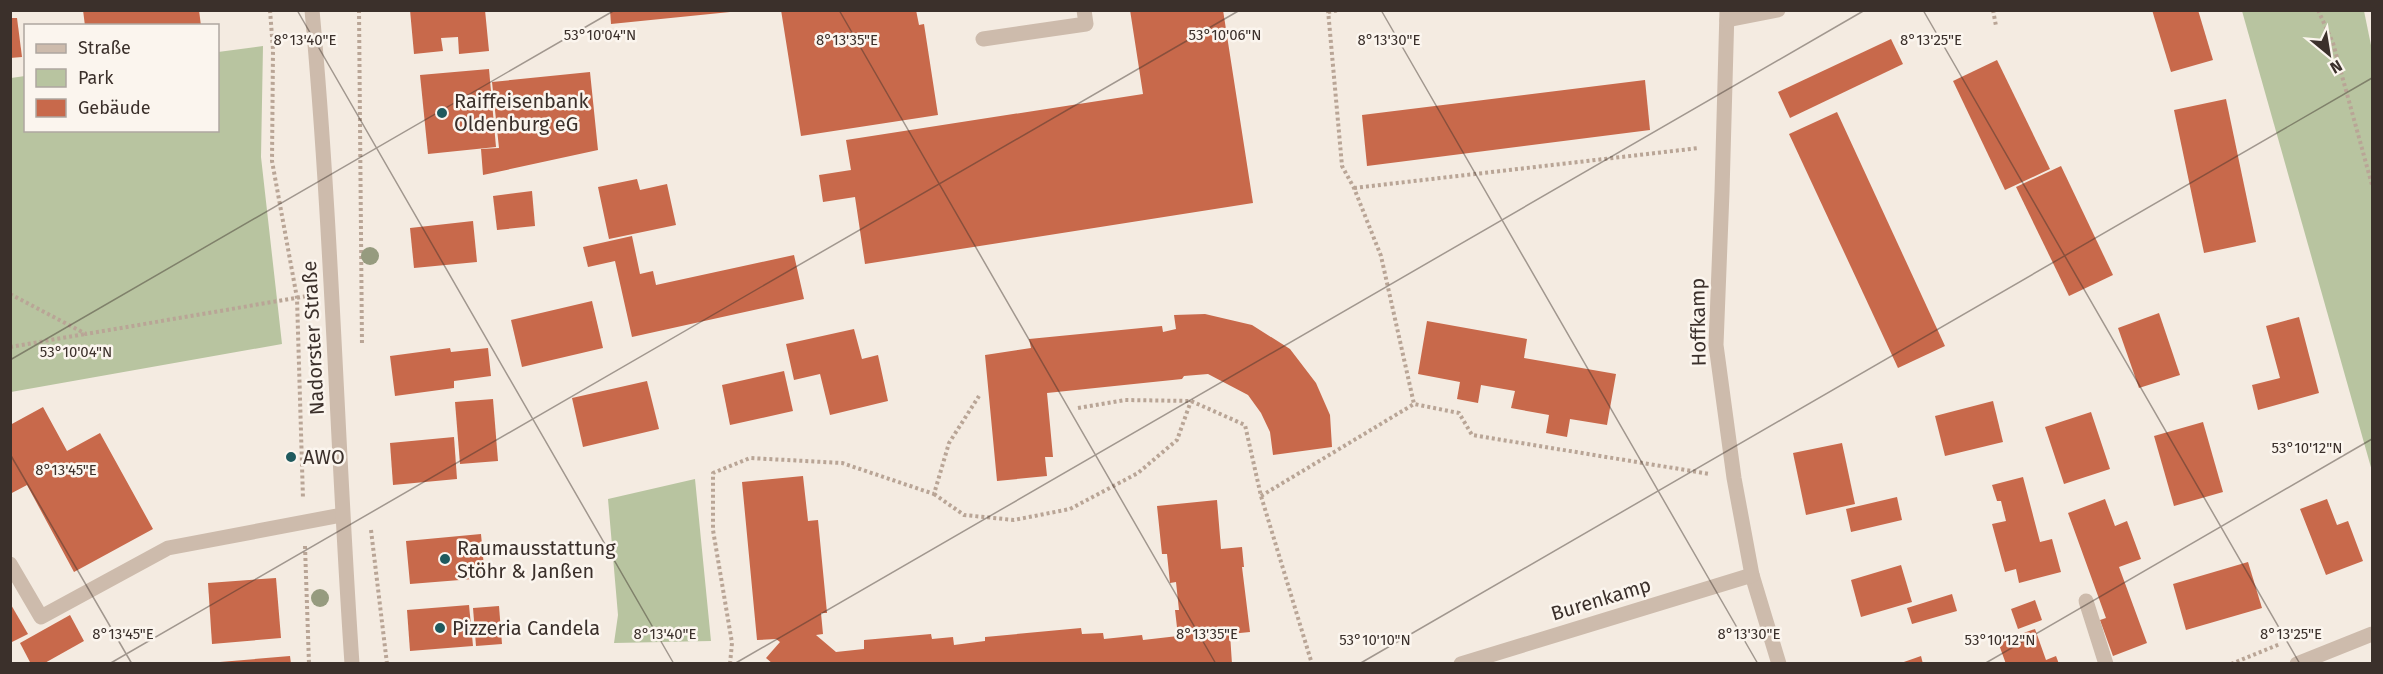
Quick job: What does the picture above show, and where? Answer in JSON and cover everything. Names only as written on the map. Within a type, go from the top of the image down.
[{"type":"street","name":"Nadorster Straße","points":[[312,10],[332,291],[342,515],[352,663]]},
{"type":"street","points":[[983,39],[1086,24],[1084,10]]},
{"type":"street","points":[[1727,15],[1778,10]]},
{"type":"street","name":"Hoffkamp","points":[[1727,15],[1716,345],[1734,478],[1752,575],[1779,663]]},
{"type":"street","points":[[10,564],[41,617],[168,548],[342,515]]},
{"type":"street","name":"Burenkamp","points":[[1461,663],[1752,575]]},
{"type":"street","points":[[2086,601],[2106,663]]},
{"type":"street","points":[[2297,663],[2373,634]]},
{"type":"path","points":[[270,10],[273,50],[272,161],[297,298],[309,663]]},
{"type":"path","points":[[359,10],[362,357]]},
{"type":"path","points":[[1340,10],[1328,11],[1342,166],[1354,188],[1381,256],[1413,404]]},
{"type":"path","points":[[1992,10],[1996,26]]},
{"type":"path","points":[[2318,10],[2333,43],[2373,185]]},
{"type":"path","points":[[1354,188],[1723,145]]},
{"type":"path","points":[[10,347],[332,291]]},
{"type":"path","points":[[10,294],[86,334]]},
{"type":"path","points":[[934,494],[949,443],[979,396]]},
{"type":"path","points":[[1078,408],[1125,400],[1191,401],[1245,425],[1261,496],[1312,663]]},
{"type":"path","points":[[730,663],[732,644],[713,530],[713,473],[750,458],[842,463],[934,494],[964,515],[1014,520],[1070,509],[1138,473],[1177,440],[1191,401]]},
{"type":"path","points":[[1261,496],[1413,404],[1459,413],[1472,435],[1734,478]]},
{"type":"path","points":[[370,521],[387,663]]},
{"type":"green space","points":[[2242,11],[2364,11],[2372,50],[2372,471]]},
{"type":"green space","points":[[263,46],[261,157],[282,344],[11,392],[11,78],[24,76],[24,132],[219,132],[219,52]]},
{"type":"green space","points":[[695,479],[711,641],[614,643],[618,615],[608,499]]},
{"type":"building","points":[[83,10],[199,10],[201,24],[85,24]]},
{"type":"building","points":[[410,10],[485,10],[489,51],[459,54],[458,37],[441,38],[443,51],[414,54]]},
{"type":"building","points":[[610,10],[730,10],[730,12],[611,24]]},
{"type":"building","points":[[781,10],[916,10],[919,25],[924,24],[938,115],[801,136]]},
{"type":"building","points":[[1130,10],[1223,10],[1253,203],[865,264],[855,197],[823,202],[819,175],[851,170],[846,140],[1143,94]]},
{"type":"building","points":[[2152,10],[2198,10],[2213,60],[2171,72]]},
{"type":"building","points":[[10,18],[17,18],[22,57],[10,58]]},
{"type":"building","points":[[1891,39],[1903,64],[1790,118],[1778,92]]},
{"type":"building","points":[[1997,60],[2050,169],[2005,190],[1953,81]]},
{"type":"building","points":[[489,69],[496,147],[428,154],[420,75]]},
{"type":"building","points":[[590,72],[598,150],[483,175],[481,149],[499,148],[492,82]]},
{"type":"building","points":[[1645,80],[1650,130],[1367,166],[1362,115]]},
{"type":"building","points":[[2226,99],[2256,242],[2204,253],[2174,110]]},
{"type":"building","points":[[1837,112],[1945,346],[1898,368],[1789,134]]},
{"type":"building","points":[[2061,166],[2113,275],[2069,296],[2016,187]]},
{"type":"building","points":[[637,179],[640,190],[667,184],[676,225],[609,239],[598,187]]},
{"type":"building","points":[[532,191],[535,226],[497,230],[493,196]]},
{"type":"building","points":[[473,221],[477,262],[414,268],[410,228]]},
{"type":"building","points":[[632,236],[640,274],[653,271],[656,285],[794,255],[804,299],[632,337],[615,261],[588,267],[583,247]]},
{"type":"building","points":[[592,301],[603,348],[522,367],[511,320]]},
{"type":"building","points":[[2159,313],[2180,375],[2139,388],[2118,328]]},
{"type":"building","points":[[1205,314],[1252,325],[1290,349],[1316,383],[1330,415],[1332,447],[1273,455],[1270,432],[1261,413],[1248,395],[1208,374],[1184,376],[1182,379],[1047,393],[1053,457],[1045,457],[1047,476],[997,481],[985,355],[1031,348],[1029,339],[1162,326],[1163,332],[1176,329],[1174,315]]},
{"type":"building","points":[[2299,317],[2319,393],[2258,410],[2252,385],[2280,378],[2266,326]]},
{"type":"building","points":[[1427,321],[1527,339],[1524,358],[1616,374],[1607,425],[1570,419],[1567,437],[1546,433],[1549,415],[1511,408],[1515,391],[1481,385],[1478,403],[1457,399],[1460,382],[1418,374]]},
{"type":"building","points":[[854,329],[862,359],[878,355],[888,401],[830,415],[820,374],[794,380],[786,344]]},
{"type":"building","points":[[450,348],[451,352],[488,348],[491,376],[454,381],[454,388],[395,396],[390,356]]},
{"type":"building","points":[[784,371],[793,411],[730,425],[722,385]]},
{"type":"building","points":[[647,381],[659,429],[583,447],[572,398]]},
{"type":"building","points":[[493,399],[498,461],[460,464],[455,402]]},
{"type":"building","points":[[1993,401],[2003,442],[1945,456],[1935,416]]},
{"type":"building","points":[[43,407],[67,451],[100,433],[153,529],[74,572],[27,485],[10,494],[10,425]]},
{"type":"building","points":[[2091,412],[2110,469],[2064,484],[2045,427]]},
{"type":"building","points":[[2203,422],[2223,492],[2174,506],[2154,436]]},
{"type":"building","points":[[454,437],[457,479],[393,485],[390,443]]},
{"type":"building","points":[[1842,443],[1855,504],[1806,515],[1793,453]]},
{"type":"building","points":[[803,476],[808,521],[818,520],[827,613],[821,613],[823,634],[816,635],[836,652],[864,649],[864,640],[931,634],[932,639],[953,637],[954,645],[985,641],[985,637],[1081,628],[1082,634],[1103,633],[1104,639],[1142,635],[1143,640],[1178,636],[1175,610],[1179,610],[1176,582],[1170,583],[1167,554],[1162,554],[1157,506],[1217,500],[1221,549],[1242,547],[1244,567],[1242,567],[1250,632],[1230,634],[1232,664],[773,664],[766,658],[780,642],[776,639],[757,640],[742,482]]},
{"type":"building","points":[[2023,477],[2040,542],[2052,539],[2061,572],[2019,583],[2016,569],[2005,572],[1992,524],[2006,521],[2001,501],[1997,501],[1992,485]]},
{"type":"building","points":[[1897,497],[1902,520],[1851,532],[1846,509]]},
{"type":"building","points":[[2105,499],[2115,526],[2127,521],[2141,559],[2119,567],[2147,643],[2113,656],[2100,620],[2106,618],[2068,513]]},
{"type":"building","points":[[2327,499],[2337,525],[2348,521],[2363,561],[2326,575],[2300,509]]},
{"type":"building","name":"Raumausstattung Stöhr & Janßen","points":[[481,534],[485,578],[410,584],[406,541]]},
{"type":"building","points":[[2248,562],[2262,608],[2186,630],[2173,584]]},
{"type":"building","points":[[1901,565],[1912,602],[1861,617],[1851,580]]},
{"type":"building","points":[[276,578],[281,638],[212,644],[208,583]]},
{"type":"building","points":[[1952,594],[1957,611],[1912,624],[1907,608]]},
{"type":"building","points":[[2035,600],[2042,620],[2018,629],[2011,609]]},
{"type":"building","points":[[10,603],[28,634],[10,643]]},
{"type":"building","name":"Pizzeria Candela","points":[[469,605],[473,646],[410,651],[407,610]]},
{"type":"building","points":[[499,606],[502,644],[476,646],[473,608]]},
{"type":"building","points":[[70,615],[84,641],[43,664],[31,664],[20,643]]},
{"type":"building","points":[[2035,629],[2046,660],[2056,656],[2059,664],[2006,664],[1998,642]]},
{"type":"building","points":[[290,656],[291,664],[220,664],[220,662]]},
{"type":"building","points":[[1921,656],[1923,664],[1901,664],[1901,663]]},
{"type":"place","name":"Raiffeisenbank Oldenburg eG","points":[[442,113]]},
{"type":"place","name":"AWO","points":[[291,457]]},
{"type":"place","name":"Raumausstattung Stöhr & Janßen","points":[[445,559]]},
{"type":"place","name":"Pizzeria Candela","points":[[440,628]]}]
